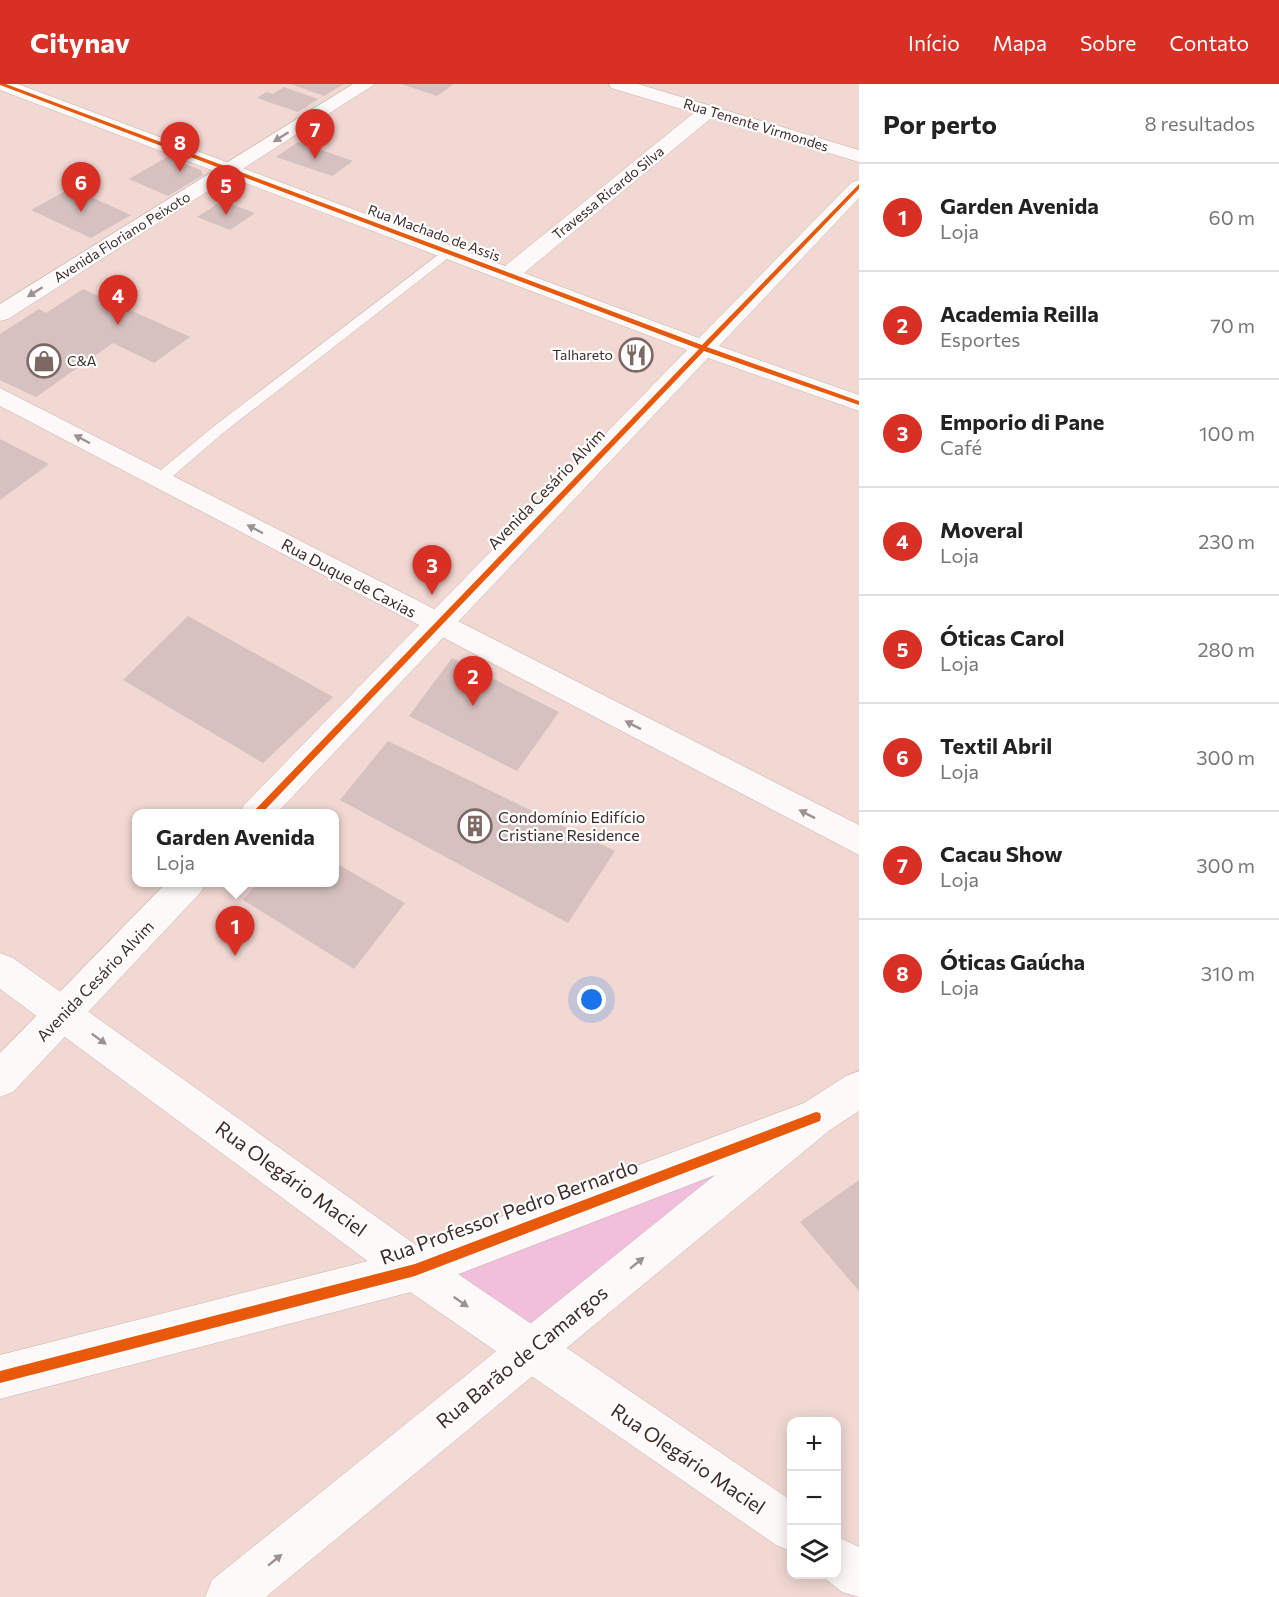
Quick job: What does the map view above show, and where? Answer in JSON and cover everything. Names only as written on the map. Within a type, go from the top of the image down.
[{"type":"street","name":"Rua Machado de Assis","points":[[1,84],[703,348],[859,403]]},
{"type":"street","name":"Avenida Floriano Peixoto","points":[[0,314],[366,84]]},
{"type":"street","name":"Rua Tenente Virmondes","points":[[618,84],[859,156]]},
{"type":"street","name":"Travessa Ricardo Silva","points":[[508,275],[708,111]]},
{"type":"street","name":"Avenida Cesário Alvim","points":[[259,809],[859,186]]},
{"type":"street","name":"Rua Duque de Caxias","points":[[0,396],[859,841]]},
{"type":"street","name":"Avenida Cesário Alvim","points":[[0,1079],[184,887]]},
{"type":"street","name":"Rua Olegário Maciel","points":[[0,969],[415,1270],[787,1526]]},
{"type":"street","points":[[816,1117],[859,1089]]},
{"type":"street","name":"Rua Professor Pedro Bernardo","points":[[0,1377],[415,1270],[816,1117]]},
{"type":"street","name":"Rua Barão de Camargos","points":[[230,1597],[816,1117]]},
{"type":"street","points":[[841,1562],[859,1575]]},
{"type":"lane","points":[[160,479],[218,430],[447,252]]},
{"type":"shaded area","points":[[816,1117],[529,1350],[415,1270]]},
{"type":"building","points":[[291,84],[344,84],[324,96]]},
{"type":"building","points":[[401,84],[454,84],[437,96]]},
{"type":"building","points":[[284,87],[318,99],[298,112],[257,98],[266,92],[273,94]]},
{"type":"building","points":[[298,142],[353,161],[332,176],[276,157]]},
{"type":"building","points":[[167,157],[201,170],[203,175],[168,196],[129,179]]},
{"type":"building","points":[[71,188],[131,215],[91,238],[31,210]]},
{"type":"building","points":[[222,201],[255,213],[230,230],[197,217]]},
{"type":"building","points":[[83,289],[190,337],[154,363],[113,343],[36,397],[0,380],[0,334],[39,309],[46,313]]},
{"type":"building","points":[[0,439],[49,464],[0,500]]},
{"type":"building","points":[[188,616],[333,697],[263,763],[123,680]]},
{"type":"building","points":[[452,658],[559,712],[517,771],[409,716]]},
{"type":"building","name":"Condomínio Edifício Cristiane Residence","points":[[388,741],[615,851],[568,923],[340,800]]},
{"type":"building","points":[[339,865],[405,903],[354,969],[243,900],[254,887],[339,887]]},
{"type":"building","points":[[859,1180],[859,1291],[800,1222]]},
{"type":"cycle path","points":[[1,84],[703,348],[859,403]]},
{"type":"cycle path","points":[[260,809],[859,186]]},
{"type":"cycle path","points":[[0,1377],[415,1270],[816,1117]]},
{"type":"place","name":"Cacau Show","points":[[315,159]]},
{"type":"place","name":"Óticas Gaúcha","points":[[180,172]]},
{"type":"place","name":"Textil Abril","points":[[81,212]]},
{"type":"place","name":"Óticas Carol","points":[[226,215]]},
{"type":"place","name":"Moveral","points":[[118,325]]},
{"type":"place","name":"Talhareto","points":[[636,355]]},
{"type":"place","name":"C&A","points":[[44,361]]},
{"type":"place","name":"Emporio di Pane","points":[[432,595]]},
{"type":"place","name":"Academia Reilla","points":[[473,706]]},
{"type":"place","name":"Condomínio Edifício Cristiane Residence","points":[[475,826]]},
{"type":"place","name":"Garden Avenida","points":[[235,956]]}]
